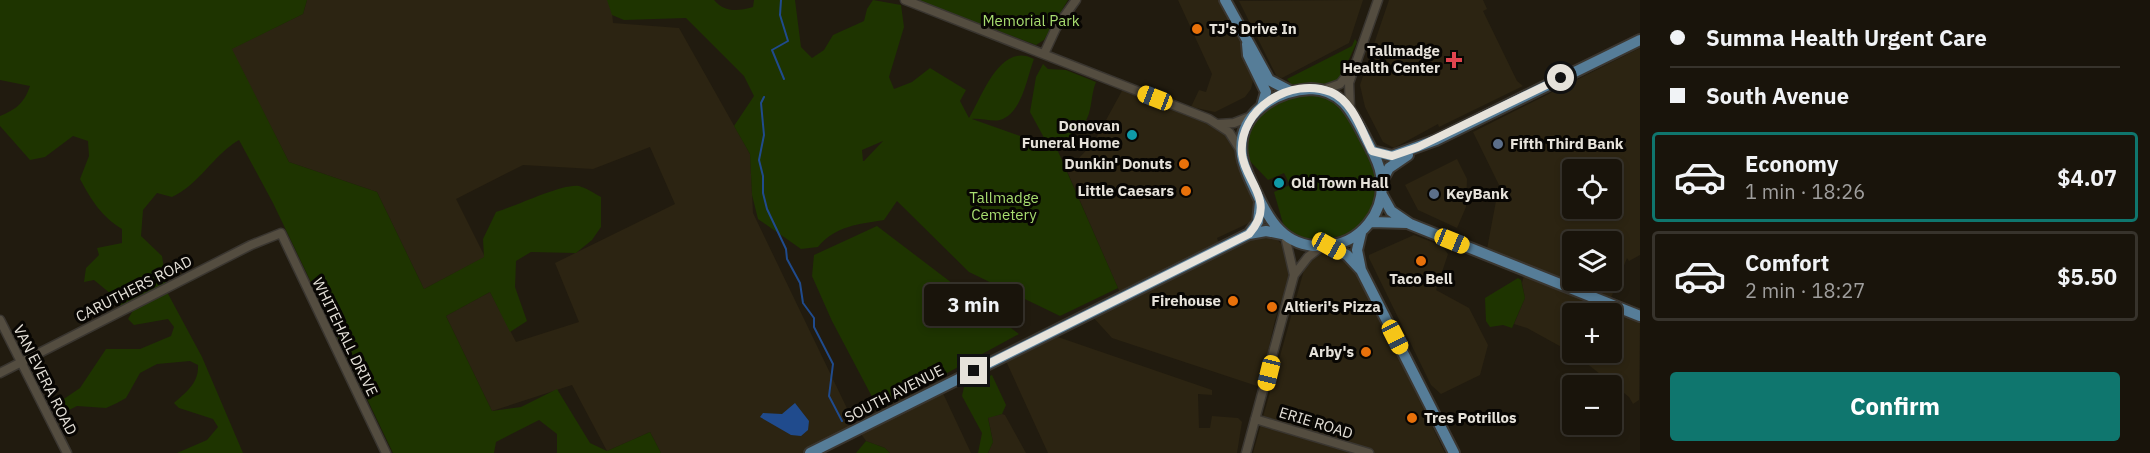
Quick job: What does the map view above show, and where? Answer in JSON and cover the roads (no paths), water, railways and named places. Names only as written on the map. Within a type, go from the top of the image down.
[{"type":"main road","points":[[1225,0],[1247,44],[1248,55],[1266,92],[1262,106]]},
{"type":"main road","points":[[1372,151],[1392,156],[1418,147],[1640,40]]},
{"type":"main road","points":[[1247,44],[1255,51],[1271,83],[1290,91]]},
{"type":"main road","points":[[1323,90],[1339,97],[1350,109],[1372,151],[1382,182],[1382,194],[1371,222],[1361,232],[1342,243],[1325,246],[1304,244],[1283,235],[1271,222],[1260,201],[1242,154],[1244,134],[1252,116],[1262,106],[1274,97],[1290,91],[1323,90]]},
{"type":"main road","points":[[1382,182],[1389,168],[1418,147]]},
{"type":"main road","points":[[1382,194],[1391,211],[1410,224],[1640,316]]},
{"type":"main road","points":[[1249,234],[1258,222],[1260,201]]},
{"type":"main road","points":[[1371,222],[1410,224]]},
{"type":"main road","name":"SOUTH AVENUE","points":[[810,453],[1249,234],[1262,231],[1283,235]]},
{"type":"main road","points":[[1361,232],[1357,250],[1361,270]]},
{"type":"main road","points":[[1325,246],[1351,259],[1361,270],[1454,453]]},
{"type":"street","points":[[905,0],[1218,124],[1232,135],[1242,154]]},
{"type":"street","points":[[1044,54],[1056,28],[1076,0]]},
{"type":"street","points":[[1350,109],[1349,88],[1354,66],[1378,0]]},
{"type":"street","points":[[1323,90],[1340,84],[1354,66]]},
{"type":"street","points":[[1218,124],[1234,123],[1252,116]]},
{"type":"street","name":"CARUTHERS ROAD","points":[[0,373],[251,245],[280,233]]},
{"type":"street","name":"WHITEHALL DRIVE","points":[[280,233],[386,453]]},
{"type":"street","points":[[1283,235],[1294,275]]},
{"type":"street","points":[[1246,453],[1294,275],[1308,257],[1325,246]]},
{"type":"street","name":"VAN EVERA ROAD","points":[[0,320],[67,453]]},
{"type":"street","name":"ERIE ROAD","points":[[1255,419],[1369,453]]},
{"type":"water","points":[[795,403],[809,421],[808,430],[801,436],[791,435],[760,417],[763,413],[782,414]]},
{"type":"waterway","points":[[781,0],[780,15],[788,41],[772,50],[784,79]]},
{"type":"waterway","points":[[764,97],[761,103],[764,135],[759,160],[763,176],[763,193],[767,209],[786,249],[787,259],[800,283],[803,303],[814,318],[814,327],[833,364],[829,396],[842,421]]},
{"type":"place","name":"TJ's Drive In","points":[[1197,29]]},
{"type":"place","name":"Tallmadge Health Center","points":[[1454,60]]},
{"type":"place","name":"Donovan Funeral Home","points":[[1132,135]]},
{"type":"place","name":"Fifth Third Bank","points":[[1498,144]]},
{"type":"place","name":"Dunkin' Donuts","points":[[1184,164]]},
{"type":"place","name":"Old Town Hall","points":[[1279,183]]},
{"type":"place","name":"Little Caesars","points":[[1186,191]]},
{"type":"place","name":"KeyBank","points":[[1434,194]]},
{"type":"place","name":"Taco Bell","points":[[1421,261]]},
{"type":"place","name":"Firehouse","points":[[1233,301]]},
{"type":"place","name":"Altieri's Pizza","points":[[1272,307]]},
{"type":"place","name":"Arby's","points":[[1366,352]]},
{"type":"place","name":"Tres Potrillos","points":[[1412,418]]},
{"type":"park label","name":"Memorial Park","points":[[1031,21]]},
{"type":"park label","name":"Tallmadge Cemetery","points":[[1004,206]]}]
